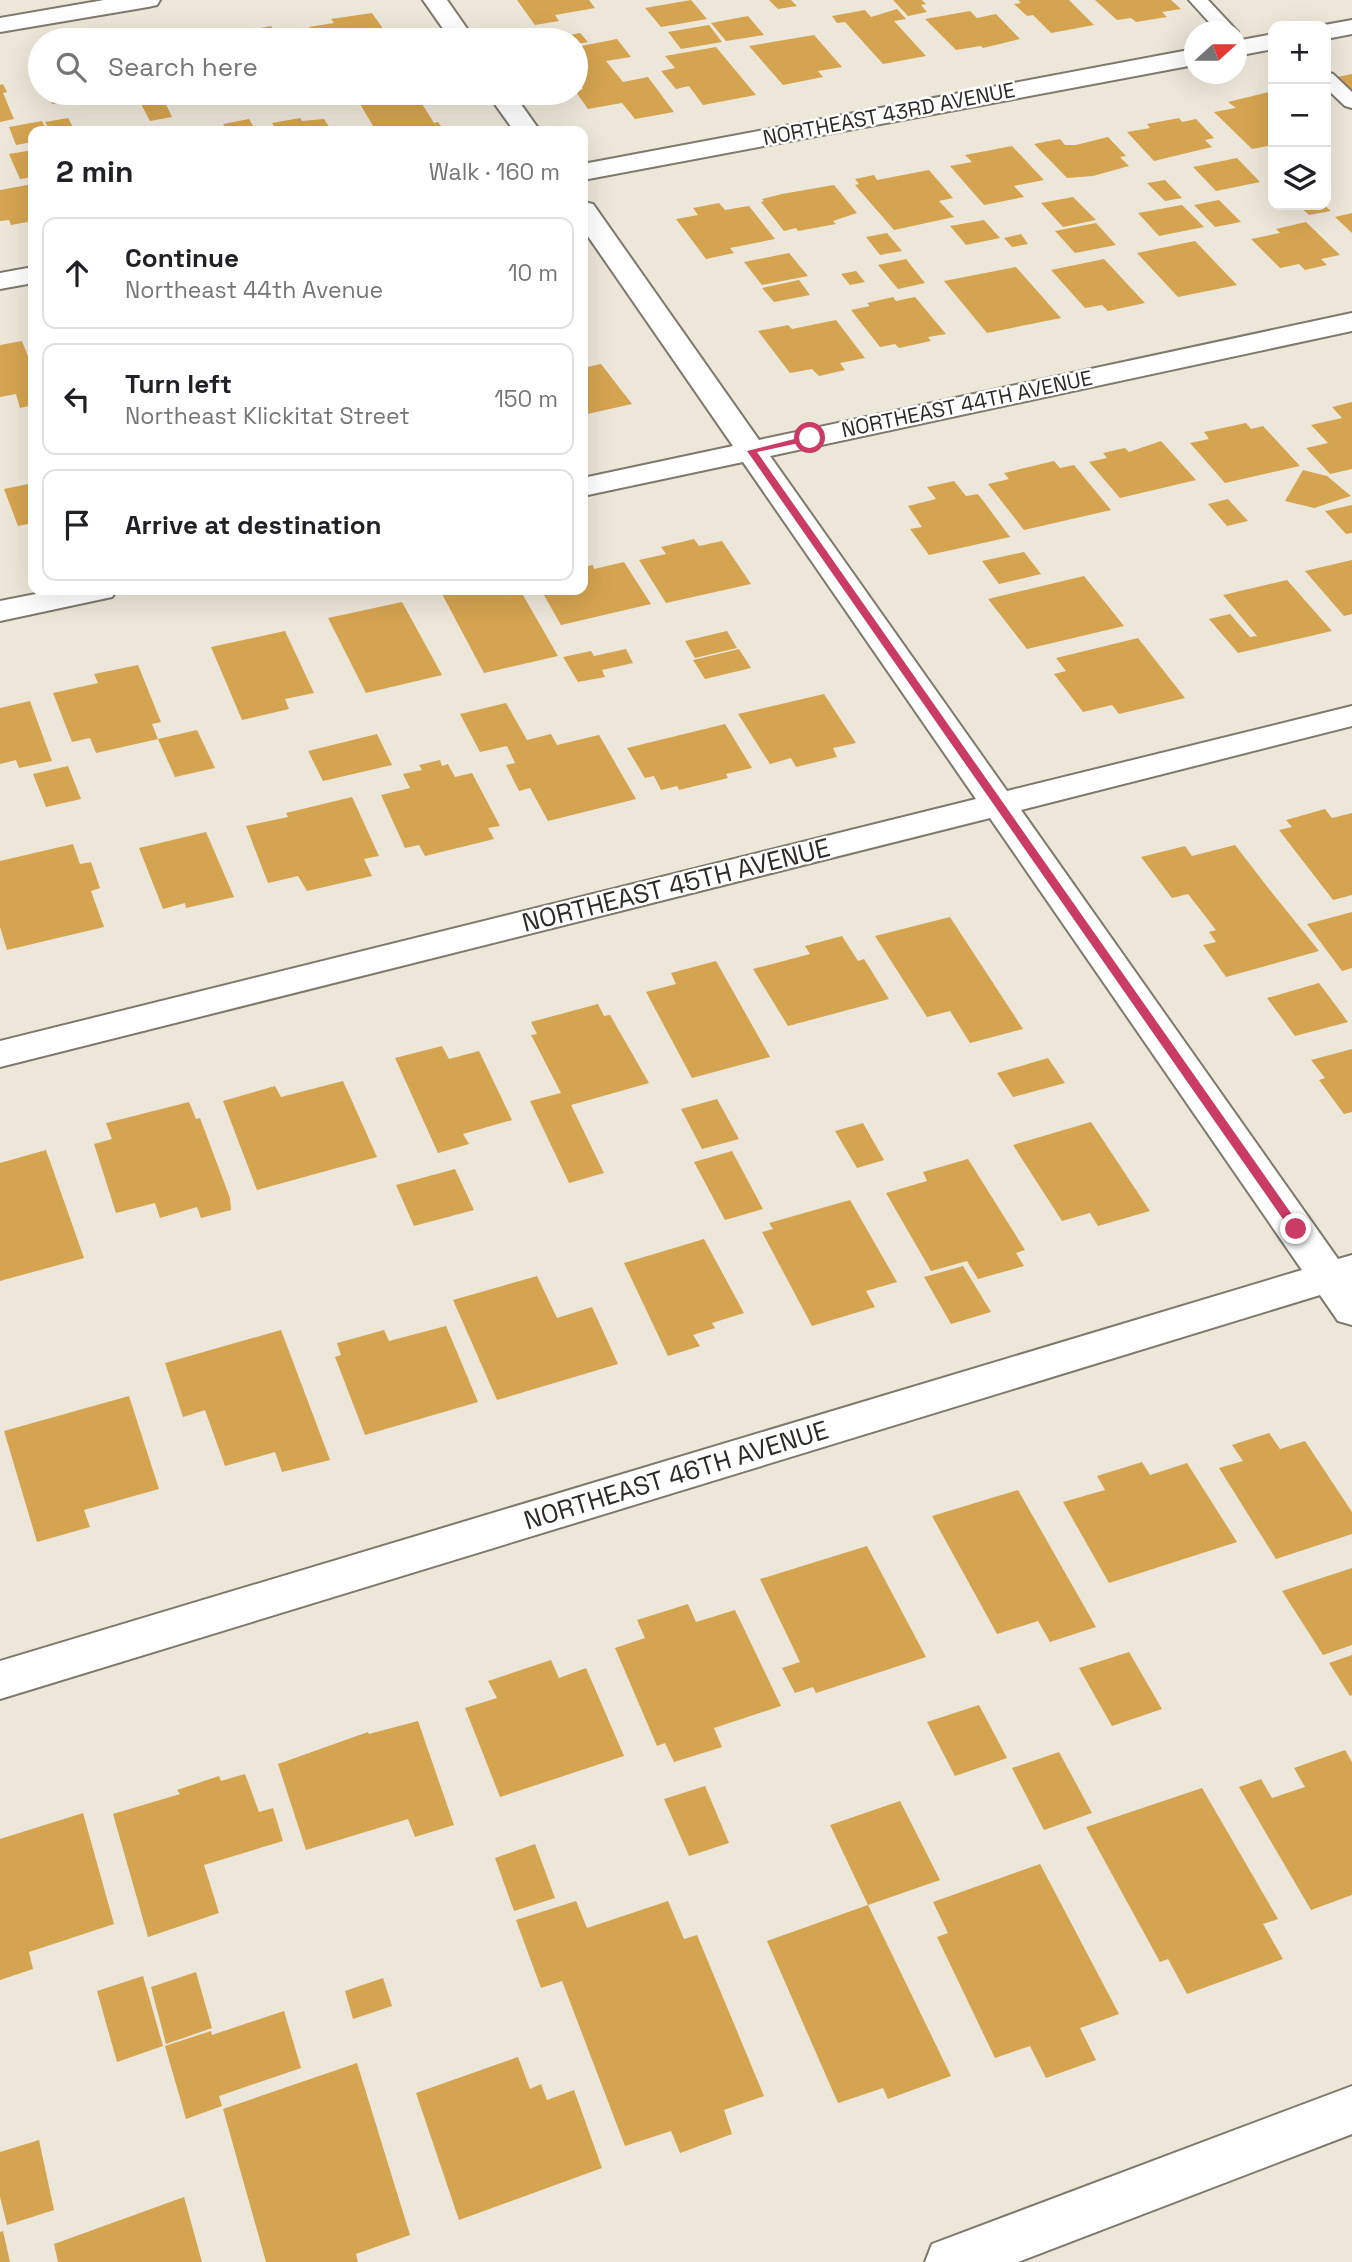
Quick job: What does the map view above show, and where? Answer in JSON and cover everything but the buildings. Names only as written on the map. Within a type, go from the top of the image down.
[{"type":"street","points":[[0,25],[148,0]]},
{"type":"street","points":[[435,0],[455,28]]},
{"type":"street","points":[[1331,31],[1352,27]]},
{"type":"street","points":[[1247,42],[1268,42]]},
{"type":"street","name":"NORTHEAST 43RD AVENUE","points":[[588,171],[1184,59]]},
{"type":"street","points":[[509,105],[523,126]]},
{"type":"street","points":[[588,217],[998,805],[1344,1286]]},
{"type":"street","points":[[0,281],[28,276]]},
{"type":"street","name":"NORTHEAST 44TH AVENUE","points":[[588,486],[1352,322]]},
{"type":"street","points":[[0,611],[77,595]]},
{"type":"street","name":"NORTHEAST 45TH AVENUE","points":[[0,1054],[1352,716]]},
{"type":"street","name":"NORTHEAST 46TH AVENUE","points":[[0,1680],[1344,1286]]},
{"type":"street","points":[[951,2262],[1352,2110]]},
{"type":"lane","points":[[1202,5],[1217,21]]},
{"type":"lane","points":[[1331,83],[1352,102]]},
{"type":"route","points":[[810,438],[751,451],[1296,1229]]}]
